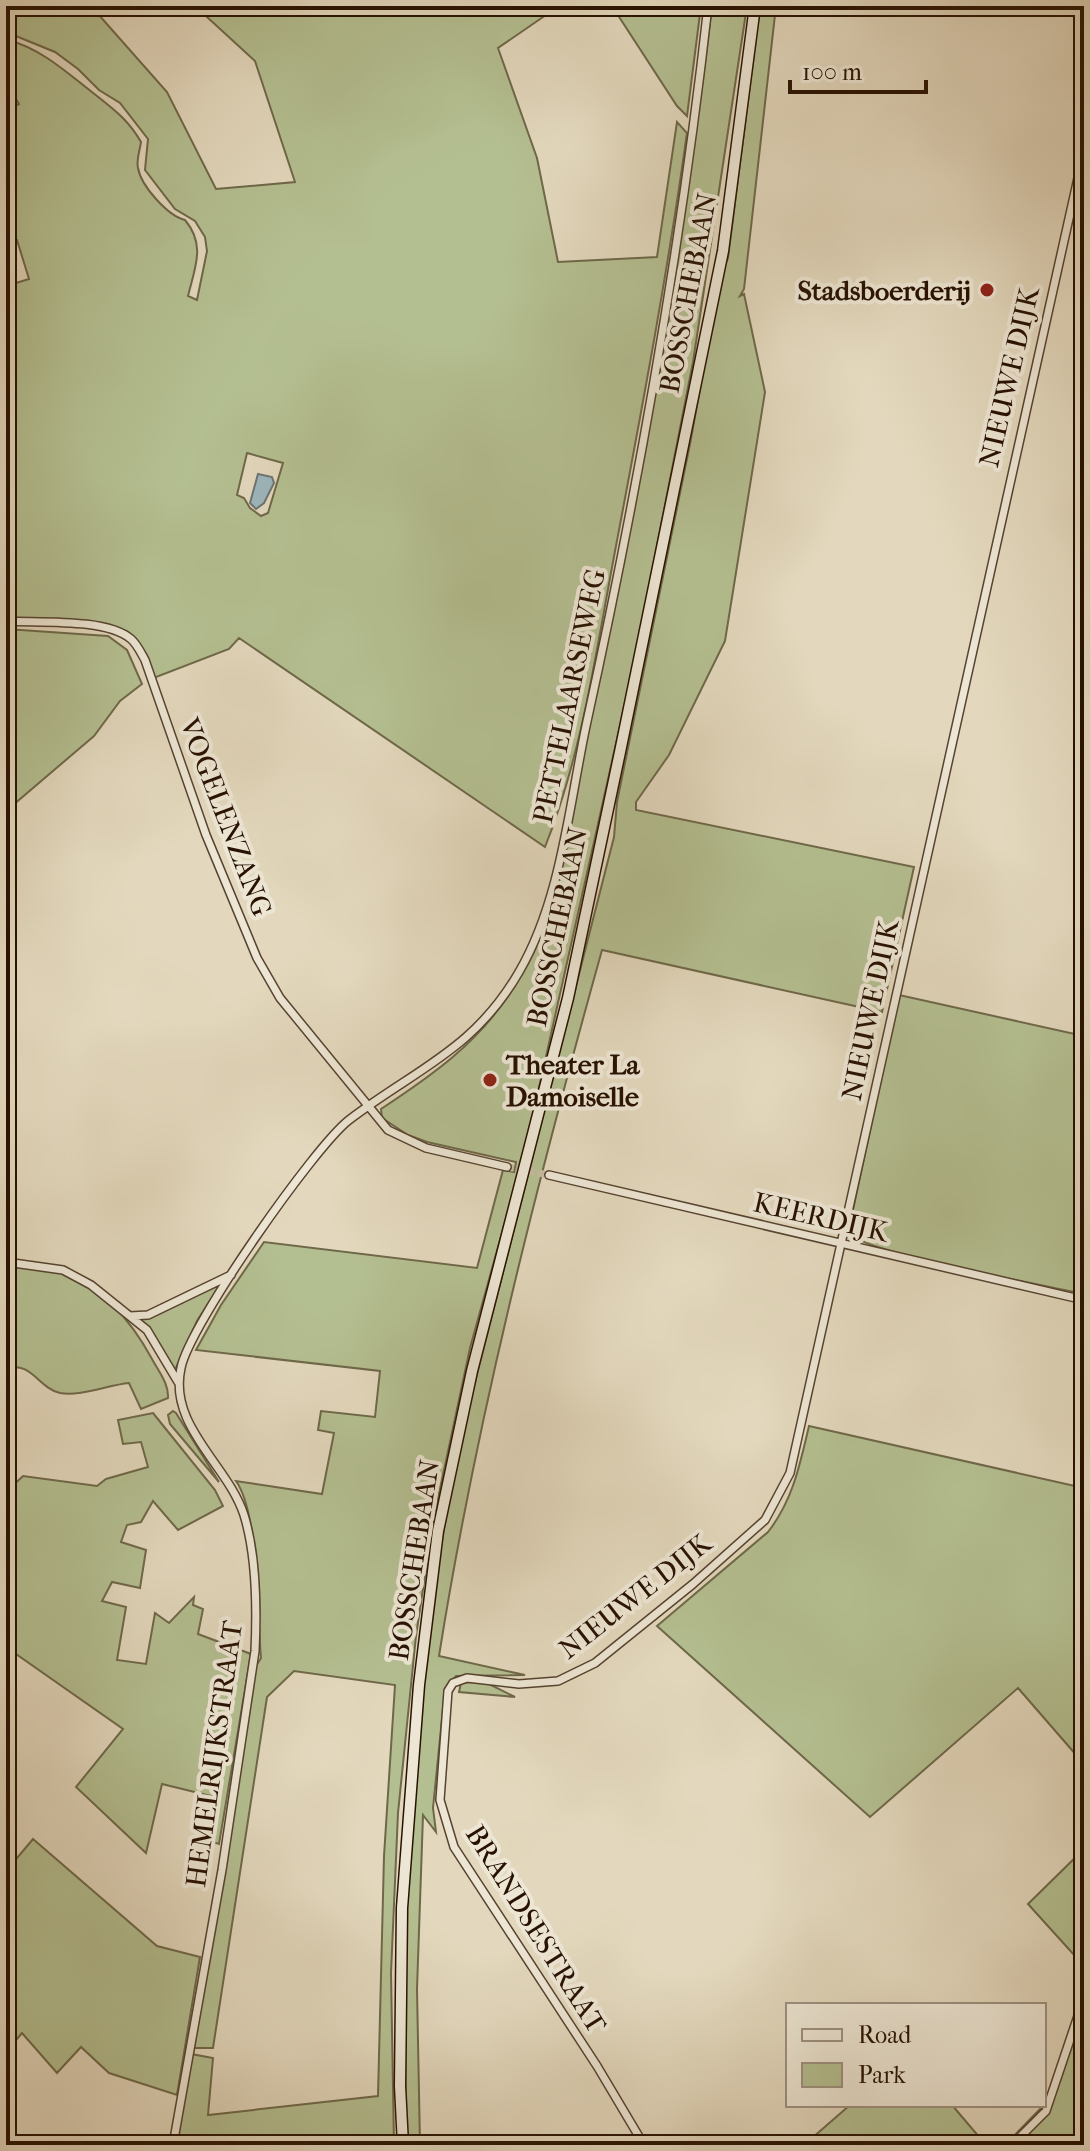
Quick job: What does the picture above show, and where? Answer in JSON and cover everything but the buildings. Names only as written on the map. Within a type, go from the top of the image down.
[{"type":"main road","name":"BOSSCHEBAAN","points":[[403,2145],[400,2086],[402,1908],[419,1685],[438,1531],[472,1371],[568,998],[620,752],[723,251],[755,6]]},
{"type":"street","name":"PETTELAARSEWEG","points":[[179,1384],[181,1367],[190,1344],[233,1274],[321,1146],[368,1107],[446,1056],[488,1016],[521,969],[545,909],[603,649],[647,414],[694,127],[708,6]]},
{"type":"street","name":"NIEUWE DIJK","points":[[459,1679],[537,1684],[578,1673],[693,1584],[765,1520],[790,1473],[1084,151]]},
{"type":"street","name":"VOGELENZANG","points":[[6,621],[99,626],[134,641],[145,660],[206,835],[257,958],[280,998],[368,1107]]},
{"type":"street","points":[[368,1107],[388,1130],[406,1140],[507,1167]]},
{"type":"street","name":"KEERDIJK","points":[[549,1175],[1084,1300]]},
{"type":"street","name":"HEMELRIJKSTRAAT","points":[[6,1262],[45,1265],[72,1273],[147,1330],[179,1384],[186,1416],[245,1517],[256,1618],[255,1651],[222,1870],[173,2145]]},
{"type":"street","name":"PETTELAARSEWEG","points":[[130,1316],[148,1315],[233,1274]]},
{"type":"street","name":"BRANDSESTRAAT","points":[[459,1679],[448,1691],[440,1800],[444,1825],[454,1847],[597,2066],[644,2145]]},
{"type":"street","points":[[1012,2145],[1046,2111],[1084,1998]]},
{"type":"green space","points":[[6,6],[91,6],[167,92],[216,189],[295,182],[255,61],[195,6],[559,6],[498,48],[537,158],[558,262],[657,257],[677,122],[687,133],[654,340],[588,698],[569,774],[545,847],[239,638],[229,649],[151,679],[131,642],[112,626],[6,618],[6,286],[29,279],[17,240],[6,240],[6,99],[11,108],[19,104],[6,82],[6,39],[32,49],[54,63],[132,128],[141,142],[138,165],[144,183],[163,207],[185,220],[195,238],[196,266],[188,296],[197,300],[207,251],[205,237],[195,221],[175,209],[145,170],[148,139],[120,103],[99,90],[55,52],[6,32]],"holes":[[[247,453],[283,463],[268,513],[261,516],[237,495]]]},
{"type":"green space","points":[[612,6],[701,6],[687,116],[677,106]]},
{"type":"green space","points":[[712,6],[747,6],[693,362],[634,663],[526,1146],[470,1348],[433,1522],[416,1636],[398,1813],[391,1973],[394,2145],[175,2145],[191,2054],[213,2058],[208,2115],[378,2096],[384,1856],[395,1685],[294,1671],[267,1697],[213,2048],[192,2048],[256,1666],[261,1658],[253,1540],[244,1496],[236,1481],[322,1494],[334,1433],[318,1430],[321,1411],[375,1417],[380,1371],[196,1350],[221,1305],[264,1242],[477,1268],[503,1170],[514,1172],[516,1162],[408,1135],[382,1118],[381,1109],[452,1058],[497,1011],[526,965],[550,900],[568,829],[644,458],[688,187]]},
{"type":"green space","points":[[760,6],[776,6],[744,289],[740,296],[744,294],[765,392],[725,641],[669,755],[636,802],[636,810],[914,867],[882,1012],[602,950],[510,1301],[471,1478],[439,1656],[525,1675],[456,1676],[445,1689],[433,1808],[436,1832],[423,1815],[417,1989],[420,2145],[406,2145],[404,1909],[429,1618],[449,1499],[473,1390],[614,837],[617,802],[690,444],[720,278],[728,258]]},
{"type":"green space","points":[[6,629],[108,636],[127,650],[142,684],[120,701],[94,736],[6,811]]},
{"type":"green space","points":[[899,995],[1084,1036],[1084,1294],[920,1259],[861,1241],[848,1233]]},
{"type":"green space","points":[[6,1265],[55,1270],[71,1275],[100,1293],[124,1317],[144,1345],[165,1383],[168,1398],[141,1409],[129,1383],[68,1394],[52,1390],[22,1368],[6,1369]]},
{"type":"green space","points":[[220,1285],[197,1321],[175,1370],[140,1319]]},
{"type":"green space","points":[[173,1411],[219,1482],[170,1424],[168,1415]]},
{"type":"green space","points":[[153,1413],[215,1490],[223,1506],[178,1530],[153,1501],[141,1522],[127,1525],[121,1542],[146,1550],[140,1588],[112,1582],[102,1601],[126,1607],[117,1660],[146,1664],[155,1613],[169,1623],[194,1597],[193,1605],[203,1609],[198,1634],[251,1654],[219,1844],[207,1840],[215,1797],[162,1784],[146,1853],[76,1787],[123,1729],[6,1647],[6,1492],[23,1476],[97,1486],[106,1479],[148,1467],[141,1442],[123,1444],[118,1420]]},
{"type":"green space","points":[[809,1426],[1084,1488],[1084,1764],[1018,1688],[870,1817],[657,1626],[768,1532],[790,1494]]},
{"type":"green space","points":[[461,1683],[489,1684],[515,1697],[459,1692]]},
{"type":"green space","points":[[33,1839],[157,1946],[200,1957],[177,2095],[109,2073],[81,2047],[57,2073],[22,2033],[6,2052],[6,1871]]},
{"type":"green space","points":[[1084,1849],[1084,1966],[1028,1904]]},
{"type":"green space","points":[[1078,2026],[1084,2026],[1084,2145],[1005,2145],[1042,2107],[1046,2107],[1046,2100]]},
{"type":"green space","points":[[848,2107],[954,2107],[986,2145],[804,2145]]},
{"type":"water","points":[[258,474],[272,477],[274,483],[264,503],[256,509],[250,503]]},
{"type":"tunnel","points":[[507,1167],[549,1175]]},
{"type":"place","name":"Stadsboerderij","points":[[987,290]]},
{"type":"place","name":"Theater La Damoiselle","points":[[490,1080]]}]
